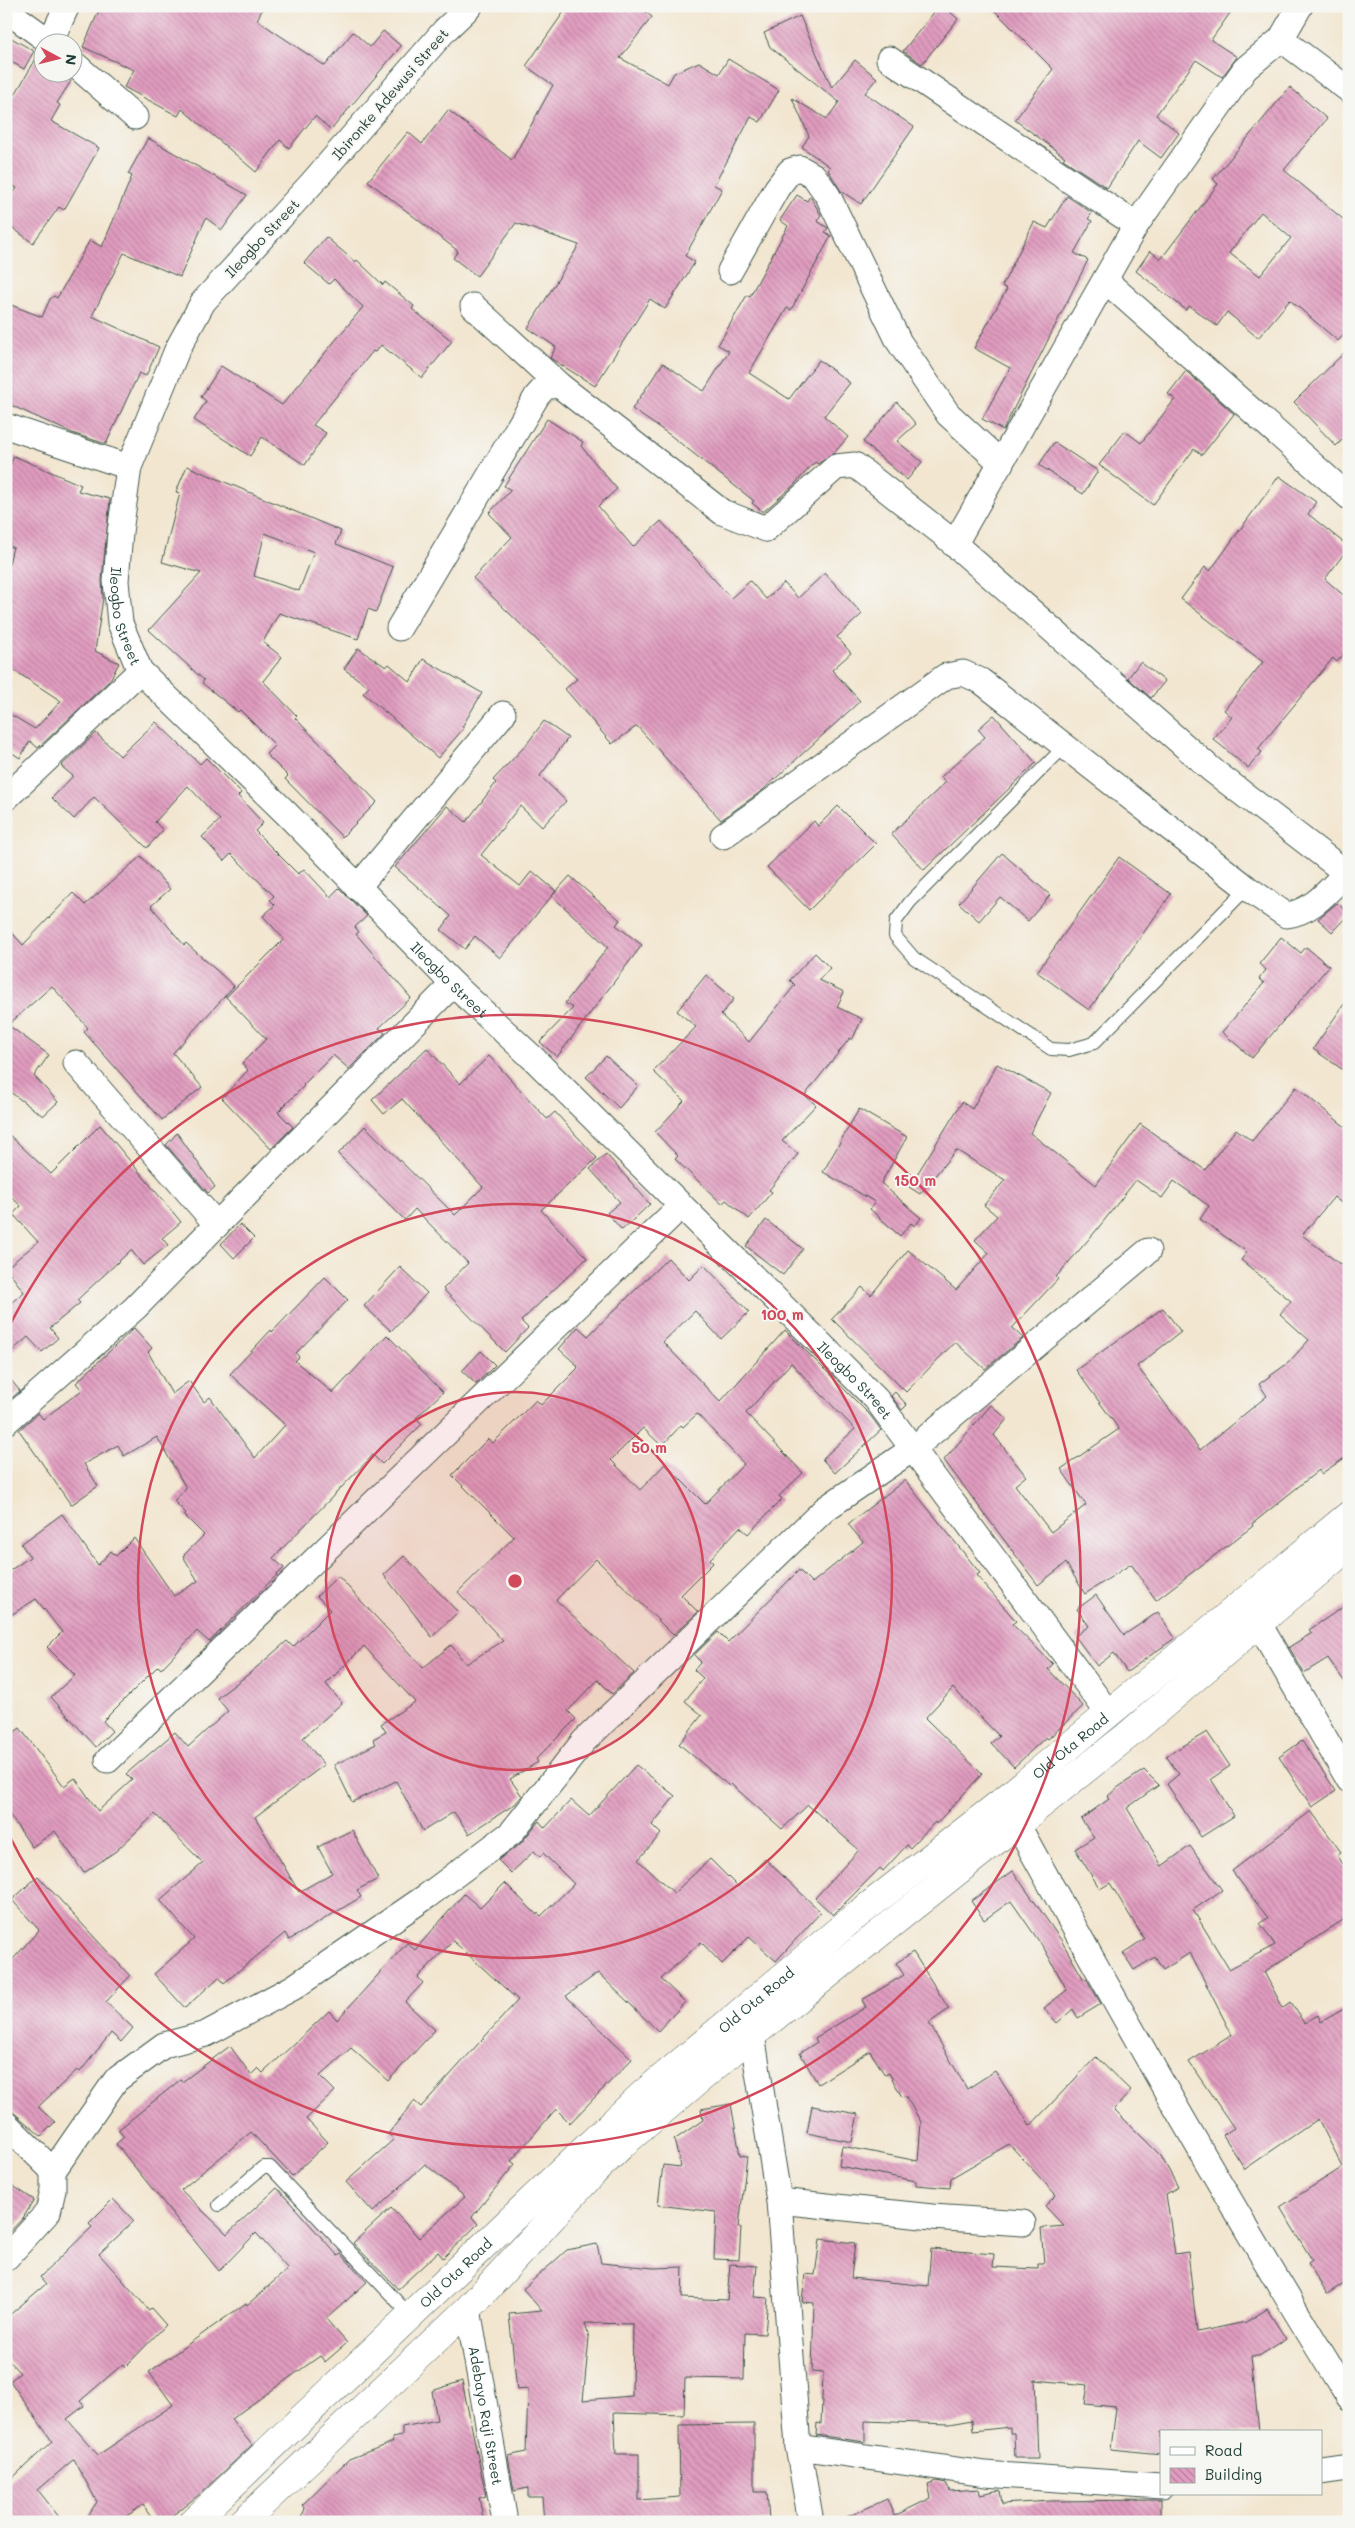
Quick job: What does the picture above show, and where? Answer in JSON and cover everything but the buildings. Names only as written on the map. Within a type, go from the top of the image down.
[{"type":"street","points":[[6,10],[50,42],[67,6]]},
{"type":"street","name":"Ibironke Adewusi Street","points":[[312,183],[444,30],[470,6]]},
{"type":"street","points":[[954,545],[1106,281],[1136,225],[1245,70],[1281,38],[1300,6]]},
{"type":"street","points":[[1281,38],[1349,90]]},
{"type":"street","points":[[889,58],[1136,225]]},
{"type":"street","points":[[82,71],[135,117]]},
{"type":"street","points":[[730,271],[777,188],[790,171],[800,168],[814,176],[828,196],[899,342],[948,414],[1001,463]]},
{"type":"street","name":"Ileogbo Street","points":[[312,183],[203,302],[177,350],[129,467],[120,532],[116,581],[120,623],[140,671],[286,813],[357,888],[453,984],[535,1060],[876,1399],[1109,1714]]},
{"type":"street","points":[[1106,281],[1349,497]]},
{"type":"street","points":[[473,306],[559,385],[722,512],[766,529],[836,467],[855,465],[954,545],[1212,770],[1347,874],[1314,905],[1297,914],[1286,915],[1247,888],[981,681],[964,673],[946,676],[723,836]]},
{"type":"street","points":[[399,628],[537,396],[545,387],[559,385]]},
{"type":"street","points":[[6,426],[129,467]]},
{"type":"street","points":[[12,786],[140,671]]},
{"type":"street","points":[[357,888],[503,714]]},
{"type":"street","points":[[6,1422],[135,1308],[453,984]]},
{"type":"street","points":[[76,1063],[217,1225]]},
{"type":"street","points":[[108,1760],[681,1206]]},
{"type":"street","points":[[6,2258],[48,2212],[53,2190],[53,2171],[116,2080],[164,2045],[206,2034],[294,1987],[427,1896],[511,1832],[584,1742],[825,1509],[914,1448],[1148,1251]]},
{"type":"street","name":"Old Ota Road","points":[[193,2522],[644,2093],[852,1919],[1004,1801],[1349,1515]]},
{"type":"street","name":"Old Ota Road","points":[[243,2522],[468,2309],[594,2172],[752,2035],[1127,1736],[1349,1546]]},
{"type":"street","points":[[1259,1624],[1349,1780]]},
{"type":"street","points":[[1017,1824],[1149,2064],[1262,2257],[1349,2398]]},
{"type":"street","points":[[752,2035],[779,2201],[798,2447],[811,2522]]},
{"type":"street","points":[[6,2124],[53,2171]]},
{"type":"street","points":[[779,2201],[932,2217],[1023,2223]]},
{"type":"street","name":"Adebayo Raji Street","points":[[468,2309],[505,2522]]},
{"type":"street","points":[[798,2447],[985,2474],[1160,2486]]},
{"type":"street","points":[[1322,2472],[1349,2468]]},
{"type":"lane","points":[[1065,746],[910,902],[896,921],[895,936],[914,958],[1050,1049],[1069,1050],[1094,1043],[1247,888]]},
{"type":"lane","points":[[219,2205],[263,2167],[270,2167],[410,2314]]}]
